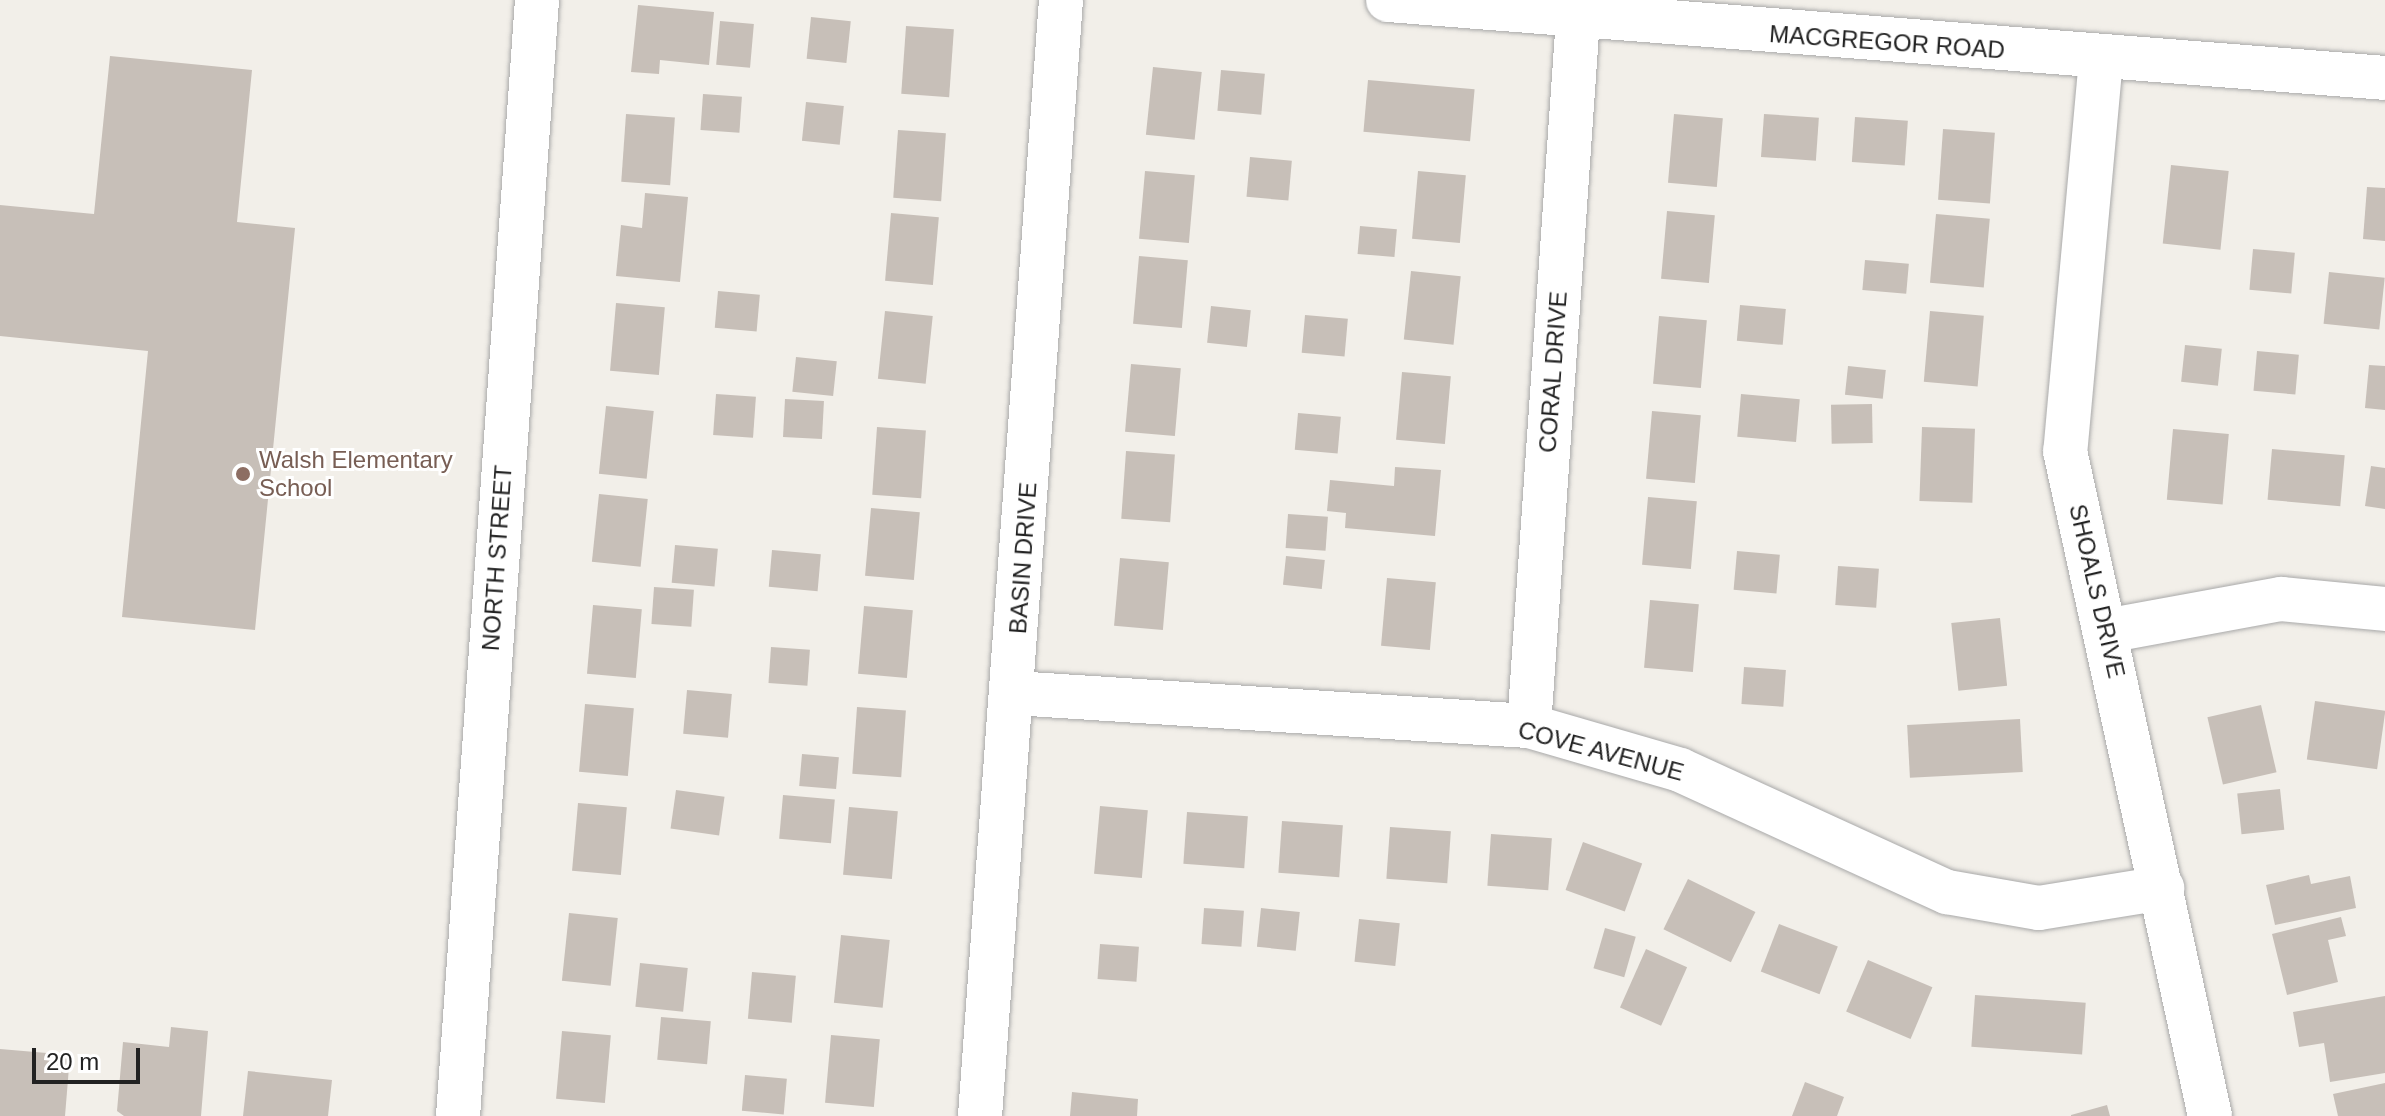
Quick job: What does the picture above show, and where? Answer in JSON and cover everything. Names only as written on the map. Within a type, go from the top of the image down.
[{"type":"street","name":"NORTH STREET","points":[[458,1116],[537,0]]},
{"type":"street","name":"BASIN DRIVE","points":[[980,1116],[1014,693],[1061,0]]},
{"type":"street","name":"MACGREGOR ROAD","points":[[1388,0],[2101,59],[2385,78]]},
{"type":"street","name":"CORAL DRIVE","points":[[1529,726],[1578,18]]},
{"type":"street","name":"SHOALS DRIVE","points":[[2101,59],[2065,451],[2210,1116]]},
{"type":"street","points":[[2106,631],[2281,599],[2385,609]]},
{"type":"street","name":"COVE AVENUE","points":[[1014,693],[1529,726],[1680,770],[1947,892],[2039,908],[2162,888]]},
{"type":"building","points":[[638,5],[714,12],[709,65],[660,60],[659,74],[631,72]]},
{"type":"building","points":[[811,17],[851,21],[846,63],[807,59]]},
{"type":"building","points":[[720,21],[754,24],[750,68],[716,65]]},
{"type":"building","points":[[906,26],[954,29],[949,97],[901,94]]},
{"type":"building","name":"Walsh Elementary School","points":[[110,56],[252,70],[237,222],[295,228],[255,630],[122,617],[148,351],[0,336],[0,205],[94,214]]},
{"type":"building","points":[[1153,67],[1202,72],[1195,140],[1146,135]]},
{"type":"building","points":[[1221,70],[1265,74],[1261,115],[1217,111]]},
{"type":"building","points":[[1368,80],[1475,89],[1470,141],[1363,132]]},
{"type":"building","points":[[703,94],[742,97],[739,133],[700,130]]},
{"type":"building","points":[[806,102],[844,106],[840,145],[802,141]]},
{"type":"building","points":[[626,114],[675,117],[670,185],[621,182]]},
{"type":"building","points":[[1674,114],[1723,118],[1717,187],[1668,183]]},
{"type":"building","points":[[1764,114],[1819,118],[1816,161],[1761,157]]},
{"type":"building","points":[[1855,117],[1908,121],[1905,166],[1852,162]]},
{"type":"building","points":[[1943,129],[1995,133],[1990,203],[1938,200]]},
{"type":"building","points":[[898,130],[946,133],[941,201],[893,198]]},
{"type":"building","points":[[1250,157],[1292,161],[1288,201],[1247,197]]},
{"type":"building","points":[[2171,165],[2229,171],[2220,250],[2163,244]]},
{"type":"building","points":[[1145,171],[1195,175],[1189,243],[1139,239]]},
{"type":"building","points":[[1418,171],[1466,175],[1460,243],[1412,239]]},
{"type":"building","points":[[2367,187],[2385,188],[2385,241],[2363,239]]},
{"type":"building","points":[[645,193],[688,197],[680,282],[616,276],[621,225],[642,228]]},
{"type":"building","points":[[1667,211],[1715,215],[1709,283],[1661,279]]},
{"type":"building","points":[[891,213],[939,217],[933,285],[885,281]]},
{"type":"building","points":[[1936,214],[1990,219],[1984,287],[1930,283]]},
{"type":"building","points":[[1360,226],[1397,229],[1394,257],[1358,254]]},
{"type":"building","points":[[2253,249],[2295,253],[2291,294],[2249,290]]},
{"type":"building","points":[[1139,256],[1188,260],[1182,328],[1133,324]]},
{"type":"building","points":[[1865,260],[1909,264],[1906,294],[1862,290]]},
{"type":"building","points":[[1411,271],[1461,276],[1454,345],[1404,340]]},
{"type":"building","points":[[2329,272],[2385,278],[2379,330],[2324,324]]},
{"type":"building","points":[[718,291],[760,295],[757,332],[715,328]]},
{"type":"building","points":[[616,303],[665,307],[659,375],[610,371]]},
{"type":"building","points":[[1740,305],[1786,309],[1783,345],[1737,341]]},
{"type":"building","points":[[1211,306],[1251,310],[1247,347],[1207,343]]},
{"type":"building","points":[[885,311],[933,316],[926,384],[878,379]]},
{"type":"building","points":[[1930,311],[1984,316],[1978,386],[1924,382]]},
{"type":"building","points":[[1305,315],[1348,319],[1345,357],[1302,353]]},
{"type":"building","points":[[1659,316],[1707,320],[1701,388],[1653,384]]},
{"type":"building","points":[[2185,345],[2222,349],[2218,386],[2181,382]]},
{"type":"building","points":[[2257,351],[2299,355],[2295,395],[2254,391]]},
{"type":"building","points":[[796,357],[837,361],[833,396],[792,392]]},
{"type":"building","points":[[1131,364],[1181,368],[1175,436],[1125,432]]},
{"type":"building","points":[[2369,365],[2385,366],[2385,410],[2365,408]]},
{"type":"building","points":[[1848,366],[1886,370],[1883,399],[1845,395]]},
{"type":"building","points":[[1402,372],[1451,376],[1445,444],[1396,440]]},
{"type":"building","points":[[716,394],[756,397],[753,438],[713,435]]},
{"type":"building","points":[[1741,394],[1800,399],[1796,442],[1737,437]]},
{"type":"building","points":[[785,399],[824,401],[822,439],[783,437]]},
{"type":"building","points":[[1872,404],[1873,443],[1832,444],[1831,405]]},
{"type":"building","points":[[606,406],[654,411],[647,479],[599,474]]},
{"type":"building","points":[[1652,411],[1701,415],[1695,483],[1646,479]]},
{"type":"building","points":[[1298,413],[1341,417],[1338,454],[1295,450]]},
{"type":"building","points":[[877,427],[926,430],[921,498],[872,495]]},
{"type":"building","points":[[1922,427],[1975,429],[1972,503],[1919,501]]},
{"type":"building","points":[[2173,429],[2229,434],[2223,505],[2167,500]]},
{"type":"building","points":[[2272,449],[2345,455],[2340,506],[2268,500]]},
{"type":"building","points":[[1126,451],[1175,454],[1170,522],[1121,519]]},
{"type":"building","points":[[2371,466],[2385,468],[2385,509],[2365,506]]},
{"type":"building","points":[[1395,467],[1441,470],[1435,536],[1345,528],[1346,513],[1327,511],[1330,480],[1394,486]]},
{"type":"building","points":[[599,494],[648,499],[641,567],[592,562]]},
{"type":"building","points":[[1648,497],[1697,501],[1691,569],[1642,565]]},
{"type":"building","points":[[871,508],[920,512],[914,580],[865,576]]},
{"type":"building","points":[[1288,514],[1328,517],[1326,551],[1286,548]]},
{"type":"building","points":[[675,545],[718,549],[715,587],[672,583]]},
{"type":"building","points":[[772,550],[821,554],[818,591],[769,587]]},
{"type":"building","points":[[1737,551],[1780,555],[1776,594],[1734,590]]},
{"type":"building","points":[[1286,556],[1325,560],[1322,589],[1283,585]]},
{"type":"building","points":[[1120,558],[1169,562],[1163,630],[1114,626]]},
{"type":"building","points":[[1838,566],[1879,569],[1876,608],[1835,605]]},
{"type":"building","points":[[1387,578],[1436,582],[1430,650],[1381,646]]},
{"type":"building","points":[[654,587],[694,590],[691,627],[651,624]]},
{"type":"building","points":[[1650,600],[1699,604],[1693,672],[1644,668]]},
{"type":"building","points":[[593,605],[642,609],[636,678],[587,674]]},
{"type":"building","points":[[864,606],[913,610],[907,678],[858,674]]},
{"type":"building","points":[[2000,618],[2007,686],[1958,691],[1951,623]]},
{"type":"building","points":[[771,647],[810,650],[807,686],[768,683]]},
{"type":"building","points":[[1744,667],[1786,670],[1783,707],[1741,704]]},
{"type":"building","points":[[687,690],[732,694],[728,738],[683,734]]},
{"type":"building","points":[[2315,701],[2385,711],[2377,769],[2307,759]]},
{"type":"building","points":[[585,704],[634,708],[628,776],[579,772]]},
{"type":"building","points":[[2261,705],[2277,772],[2223,785],[2207,717]]},
{"type":"building","points":[[857,707],[906,710],[901,777],[852,774]]},
{"type":"building","points":[[2020,719],[2023,772],[1910,778],[1907,725]]},
{"type":"building","points":[[802,754],[839,757],[836,789],[799,786]]},
{"type":"building","points":[[2280,789],[2284,830],[2242,834],[2237,793]]},
{"type":"building","points":[[676,790],[725,797],[719,835],[671,829]]},
{"type":"building","points":[[783,795],[835,800],[831,843],[779,839]]},
{"type":"building","points":[[578,803],[627,807],[621,875],[572,871]]},
{"type":"building","points":[[1100,806],[1148,810],[1142,878],[1094,874]]},
{"type":"building","points":[[849,807],[898,811],[892,879],[843,875]]},
{"type":"building","points":[[1187,812],[1248,816],[1244,868],[1183,864]]},
{"type":"building","points":[[1282,821],[1343,825],[1339,877],[1278,873]]},
{"type":"building","points":[[1390,827],[1451,831],[1447,883],[1386,879]]},
{"type":"building","points":[[1491,834],[1552,838],[1548,890],[1487,886]]},
{"type":"building","points":[[1583,842],[1642,864],[1625,911],[1566,890]]},
{"type":"building","points":[[2309,875],[2311,884],[2350,876],[2356,908],[2275,925],[2266,885]]},
{"type":"building","points":[[1688,879],[1755,912],[1731,962],[1663,929]]},
{"type":"building","points":[[1204,908],[1244,911],[1241,947],[1201,944]]},
{"type":"building","points":[[1261,908],[1300,912],[1296,951],[1257,947]]},
{"type":"building","points":[[569,913],[618,918],[611,986],[562,981]]},
{"type":"building","points":[[2341,917],[2346,936],[2328,940],[2338,982],[2287,995],[2272,934]]},
{"type":"building","points":[[1359,919],[1400,923],[1395,966],[1355,962]]},
{"type":"building","points":[[1779,924],[1838,947],[1820,994],[1761,972]]},
{"type":"building","points":[[1605,928],[1636,937],[1624,977],[1593,968]]},
{"type":"building","points":[[841,935],[890,940],[883,1008],[834,1003]]},
{"type":"building","points":[[1100,944],[1139,947],[1136,982],[1098,979]]},
{"type":"building","points":[[1646,949],[1687,967],[1661,1026],[1620,1007]]},
{"type":"building","points":[[1868,960],[1932,987],[1911,1039],[1846,1012]]},
{"type":"building","points":[[640,963],[688,968],[683,1012],[635,1007]]},
{"type":"building","points":[[752,972],[796,976],[792,1023],[748,1019]]},
{"type":"building","points":[[1975,995],[2086,1003],[2082,1055],[1971,1047]]},
{"type":"building","points":[[2385,996],[2385,1073],[2330,1082],[2324,1043],[2299,1047],[2293,1012]]},
{"type":"building","points":[[661,1017],[711,1021],[707,1064],[657,1060]]},
{"type":"building","points":[[171,1027],[208,1031],[201,1116],[124,1116],[117,1111],[123,1042],[169,1047]]},
{"type":"building","points":[[562,1031],[611,1035],[605,1103],[556,1099]]},
{"type":"building","points":[[831,1035],[880,1039],[874,1107],[825,1103]]},
{"type":"building","points":[[0,1049],[70,1055],[65,1116],[0,1116]]},
{"type":"building","points":[[248,1071],[332,1080],[328,1116],[243,1116]]},
{"type":"building","points":[[745,1075],[787,1079],[784,1115],[742,1111]]},
{"type":"building","points":[[1805,1082],[1844,1097],[1837,1116],[1792,1116]]},
{"type":"building","points":[[2385,1083],[2385,1116],[2338,1116],[2333,1094]]},
{"type":"building","points":[[1072,1092],[1138,1099],[1137,1116],[1070,1116]]},
{"type":"building","points":[[2107,1105],[2110,1116],[2071,1116],[2071,1115]]},
{"type":"place","name":"Walsh Elementary School","points":[[243,474]]}]
